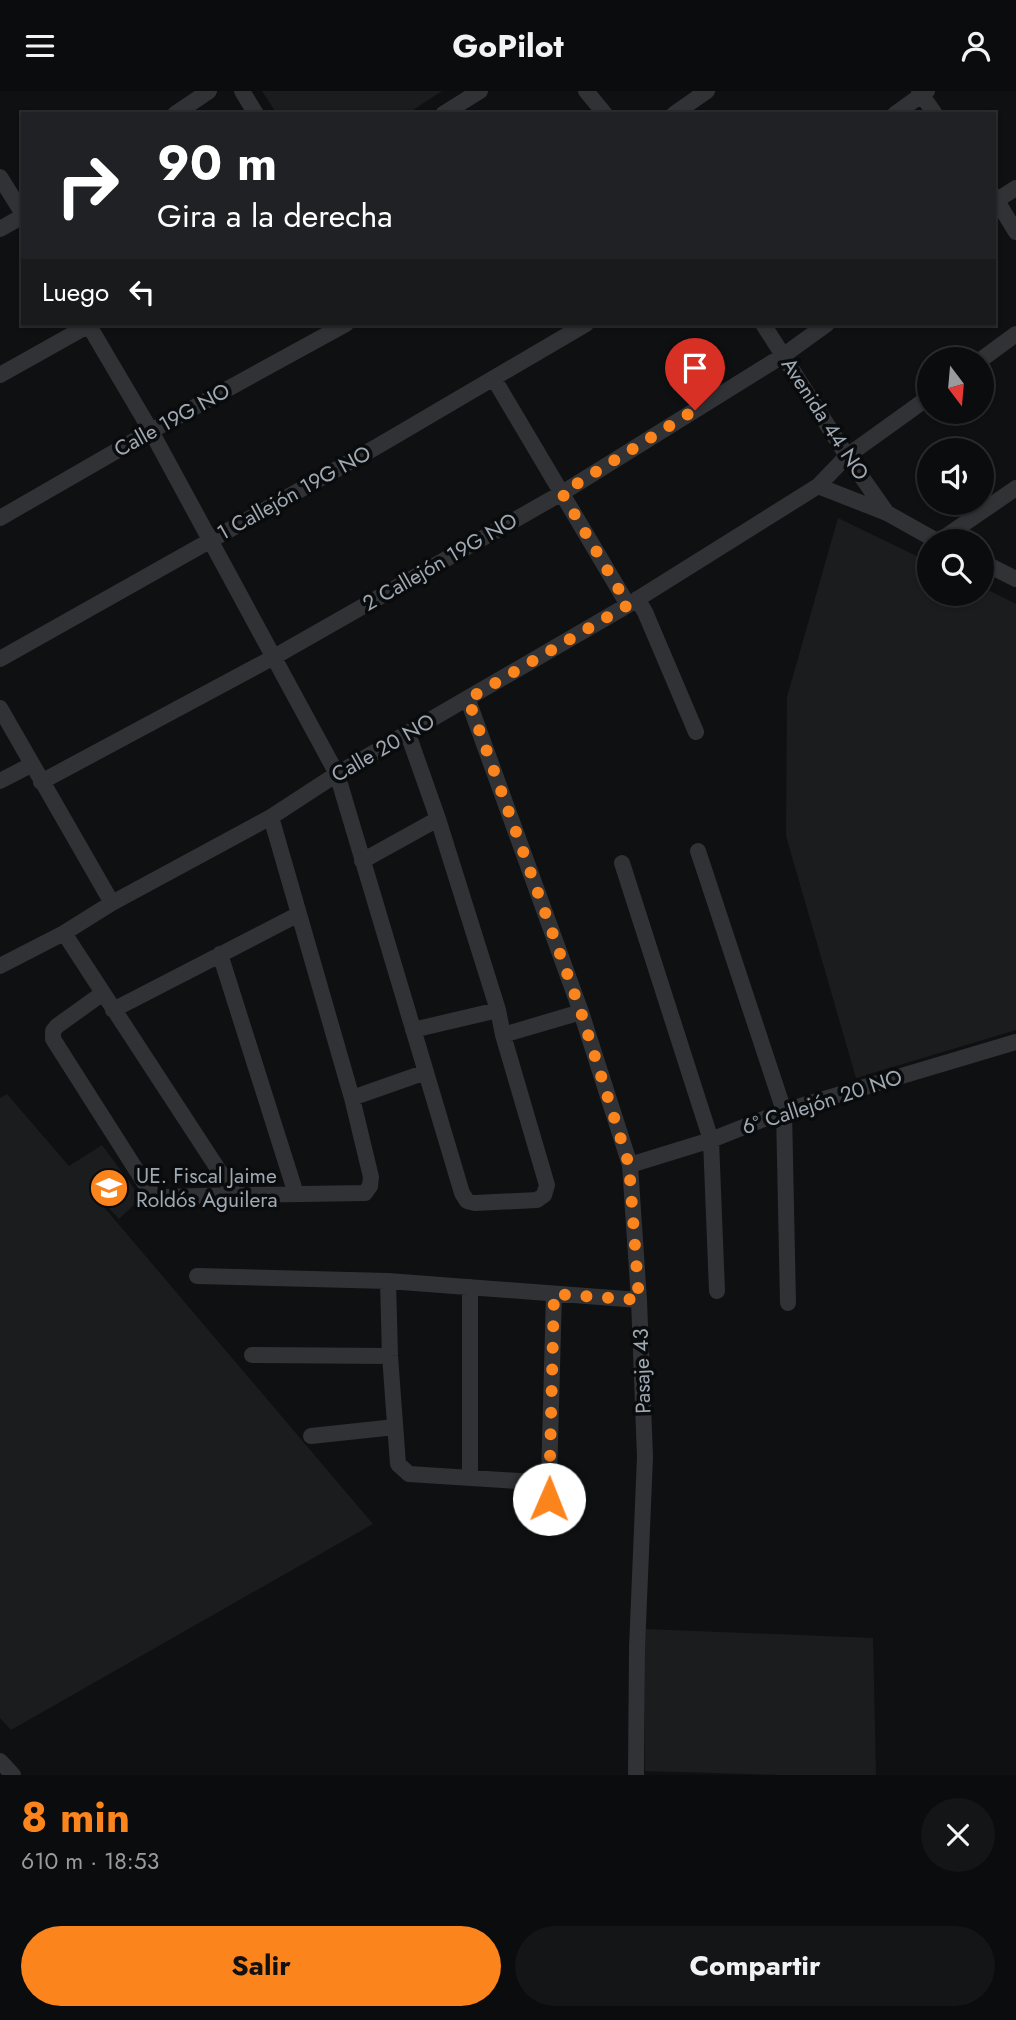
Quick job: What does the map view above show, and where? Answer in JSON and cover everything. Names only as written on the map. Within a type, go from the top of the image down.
[{"type":"street","points":[[178,112],[209,91]]},
{"type":"street","points":[[242,91],[255,112]]},
{"type":"street","points":[[446,112],[480,91]]},
{"type":"street","points":[[586,91],[603,112]]},
{"type":"street","points":[[677,112],[707,91]]},
{"type":"street","points":[[897,112],[922,92],[934,112]]},
{"type":"street","points":[[0,177],[21,212]]},
{"type":"street","points":[[996,199],[1016,188]]},
{"type":"street","points":[[996,202],[1016,232]]},
{"type":"street","points":[[0,229],[21,216]]},
{"type":"street","points":[[0,375],[86,326]]},
{"type":"street","points":[[90,326],[211,540],[337,774],[462,1193],[467,1201],[475,1203],[537,1200],[544,1195],[547,1185],[498,1010],[438,819],[408,734]]},
{"type":"street","name":"Calle 19G NO","points":[[0,518],[150,431],[342,326]]},
{"type":"street","name":"1 Callejón 19G NO","points":[[0,659],[495,379],[583,326]]},
{"type":"street","name":"Avenida 44 NO","points":[[764,326],[847,456],[887,513]]},
{"type":"street","name":"2 Callejón 19G NO","points":[[41,782],[274,657],[562,493],[784,355],[824,326]]},
{"type":"street","points":[[994,350],[1016,334]]},
{"type":"street","points":[[495,379],[562,493],[633,602],[645,612],[696,732]]},
{"type":"street","name":"Calle 20 NO","points":[[0,966],[271,817],[337,774],[633,602],[818,486],[847,456],[917,406]]},
{"type":"street","points":[[818,486],[887,513],[917,529]]},
{"type":"street","points":[[956,529],[1016,488]]},
{"type":"street","points":[[994,568],[1016,579]]},
{"type":"street","name":"Pasaje 43","points":[[468,699],[581,1012],[629,1165],[639,1300],[645,1457],[637,1648],[636,1775]]},
{"type":"street","points":[[0,708],[112,903]]},
{"type":"street","points":[[0,781],[31,765]]},
{"type":"street","points":[[103,993],[57,1025],[53,1038],[155,1196],[365,1193],[370,1186],[371,1177],[352,1098],[271,817]]},
{"type":"street","points":[[362,861],[438,819]]},
{"type":"street","points":[[698,851],[784,1111],[788,1303]]},
{"type":"street","points":[[622,863],[711,1140],[717,1291]]},
{"type":"street","points":[[113,1010],[299,914]]},
{"type":"street","points":[[64,933],[235,1195]]},
{"type":"street","points":[[220,954],[296,1193]]},
{"type":"street","points":[[413,1030],[498,1010]]},
{"type":"street","points":[[503,1035],[581,1012]]},
{"type":"street","name":"6º Callejón 20 NO","points":[[629,1165],[711,1140],[784,1111],[1016,1042]]},
{"type":"street","points":[[352,1098],[426,1072]]},
{"type":"street","points":[[197,1276],[388,1281],[639,1300]]},
{"type":"street","points":[[388,1281],[398,1464],[409,1474],[549,1483]]},
{"type":"street","points":[[470,1287],[470,1478]]},
{"type":"street","points":[[548,1516],[554,1294]]},
{"type":"street","points":[[252,1355],[390,1356]]},
{"type":"street","points":[[311,1436],[395,1427]]},
{"type":"street","points":[[0,1762],[13,1775]]},
{"type":"shaded area","points":[[262,91],[442,91],[410,112],[276,112]]},
{"type":"shaded area","points":[[838,518],[917,556],[917,606],[994,606],[994,593],[1016,604],[1016,1030],[856,1078],[786,836],[787,697]]},
{"type":"shaded area","points":[[7,1094],[69,1166],[102,1145],[141,1198],[119,1219],[98,1200],[373,1524],[11,1730],[0,1718],[0,1098]]},
{"type":"shaded area","points":[[645,1629],[873,1638],[876,1775],[645,1771]]},
{"type":"place","name":"UE. Fiscal Jaime Roldós Aguilera","points":[[109,1188]]},
{"type":"route","points":[[549,1499],[554,1294],[639,1300],[629,1165],[581,1012],[468,699],[628,605],[562,493],[695,410]]}]
